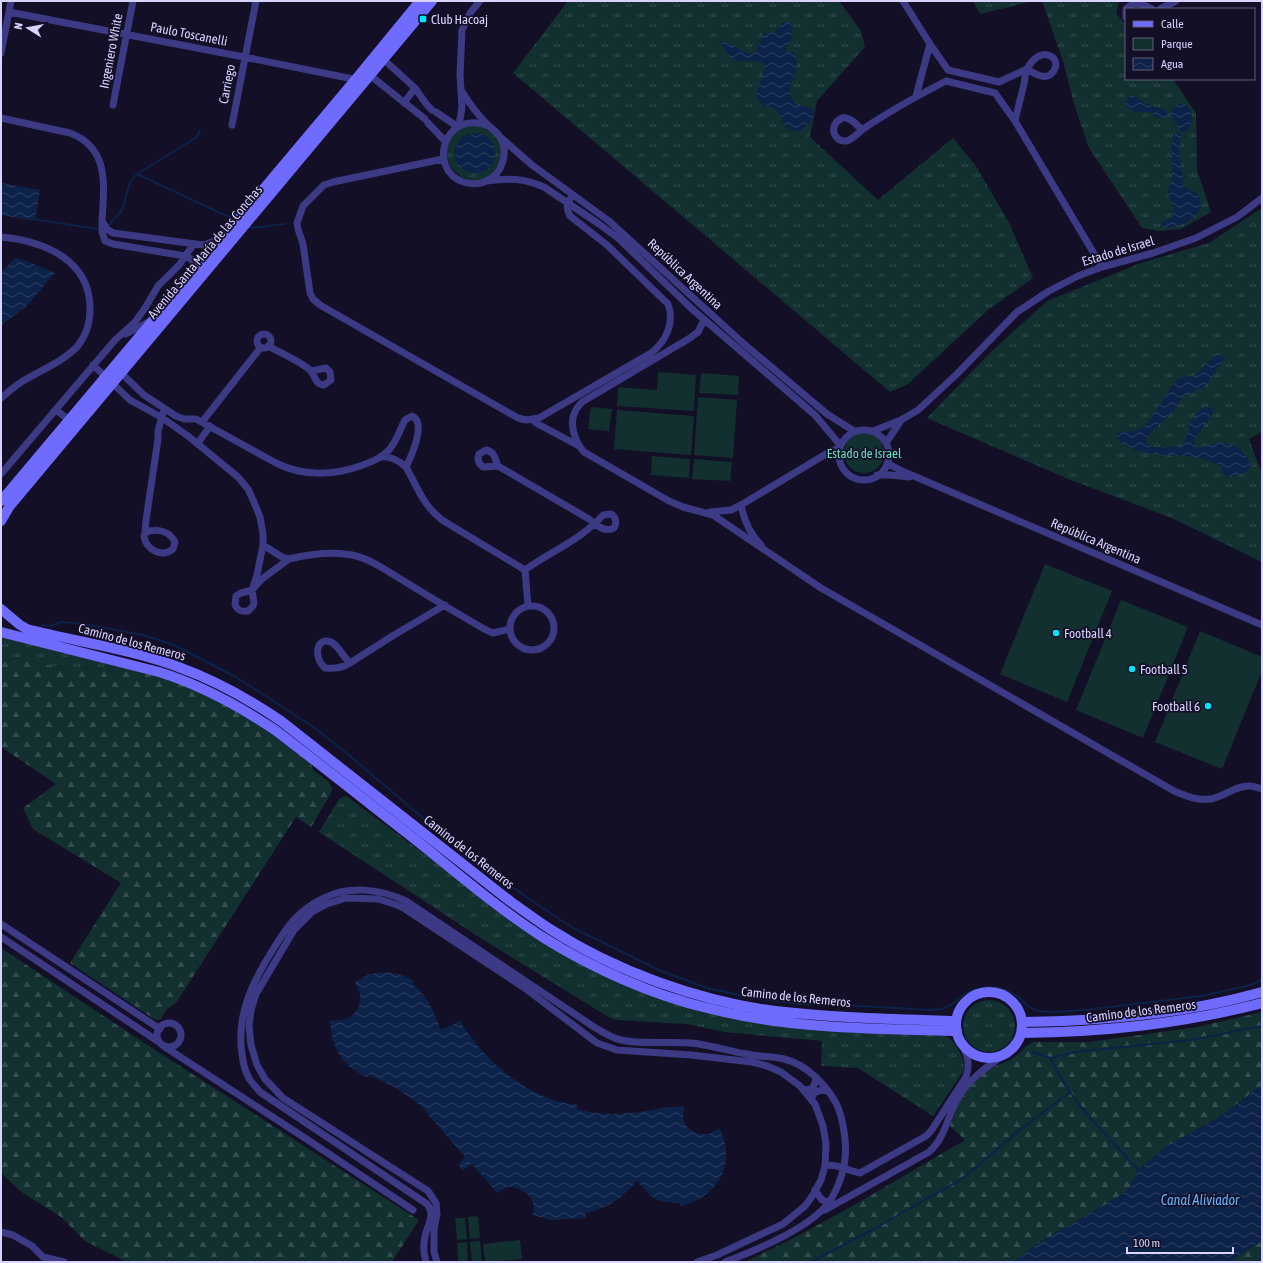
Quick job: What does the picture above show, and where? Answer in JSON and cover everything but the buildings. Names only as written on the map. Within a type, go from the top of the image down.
[{"type":"main road","name":"Avenida Santa María de las Conchas","points":[[380,57],[420,1]]},
{"type":"main road","name":"Avenida Santa María de las Conchas","points":[[1,501],[69,420],[118,370],[380,57],[432,1]]},
{"type":"main road","name":"Avenida Santa María de las Conchas","points":[[118,370],[156,318],[197,268],[363,77]]},
{"type":"main road","name":"Avenida Santa María de las Conchas","points":[[1,521],[8,507],[109,380]]},
{"type":"main road","name":"Camino de los Remeros","points":[[1,609],[27,629],[141,655],[181,668],[209,680],[248,700],[281,721],[510,901],[550,929],[638,974],[662,984],[707,998],[774,1011],[956,1021]]},
{"type":"main road","name":"Camino de los Remeros","points":[[1,632],[159,672],[204,689],[236,706],[275,730],[504,910],[544,938],[562,949],[634,984],[659,994],[704,1008],[766,1020],[809,1025],[957,1031]]},
{"type":"main road","points":[[996,992],[1012,1001],[1018,1008],[1022,1022],[1018,1043],[1012,1050],[996,1058],[986,1059],[978,1057],[963,1046],[958,1038],[956,1021],[959,1012],[970,998],[978,994],[996,992]]},
{"type":"main road","name":"Camino de los Remeros","points":[[1022,1022],[1084,1021],[1137,1016],[1197,1007],[1262,992]]},
{"type":"main road","name":"Camino de los Remeros","points":[[1021,1033],[1085,1032],[1138,1027],[1200,1017],[1262,1003]]},
{"type":"street","points":[[1,53],[11,1]]},
{"type":"street","name":"Ingeniero White","points":[[113,105],[133,1]]},
{"type":"street","name":"Carriego","points":[[232,125],[256,1]]},
{"type":"street","points":[[458,126],[462,107],[460,75],[462,30],[470,13],[480,1]]},
{"type":"street","points":[[903,1],[948,70],[999,82],[1027,69],[1015,121]]},
{"type":"street","points":[[1162,8],[1176,1]]},
{"type":"street","points":[[1128,8],[1132,4],[1138,3],[1150,8]]},
{"type":"street","name":"Paulo Toscanelli","points":[[9,12],[244,57],[363,77]]},
{"type":"street","points":[[916,96],[930,44]]},
{"type":"street","points":[[380,57],[415,88],[432,109],[458,126]]},
{"type":"street","points":[[946,81],[948,70]]},
{"type":"street","points":[[363,77],[404,103],[424,118],[446,141]]},
{"type":"street","points":[[862,130],[916,96],[946,81],[995,93],[1015,121],[1102,267]]},
{"type":"street","points":[[995,93],[999,82]]},
{"type":"street","points":[[404,103],[415,88]]},
{"type":"street","points":[[461,90],[470,104],[500,137],[503,144],[504,153],[500,170],[494,176],[487,181],[478,184],[468,184],[452,175],[446,167],[443,150],[448,135],[458,126],[474,122],[489,126]]},
{"type":"street","points":[[424,118],[432,109]]},
{"type":"street","points":[[1,118],[70,133],[90,145],[98,155],[104,179],[102,232],[105,241],[112,244],[185,256],[192,259],[197,268]]},
{"type":"street","name":"República Argentina","points":[[500,137],[532,165],[573,195],[827,414],[854,431]]},
{"type":"street","points":[[444,158],[324,184],[304,206],[297,222],[303,244],[309,289],[313,299],[320,305],[518,418],[526,420],[539,418],[651,353],[662,343],[666,336],[669,324],[670,310],[668,304],[607,245],[570,216],[567,210],[567,203],[573,195]]},
{"type":"street","name":"República Argentina","points":[[487,181],[512,178],[527,180],[544,187],[567,203],[614,231],[704,320],[815,415],[840,446]]},
{"type":"street","name":"Estado de Israel","points":[[873,431],[901,420],[918,410],[937,394],[1016,312],[1049,291],[1063,283],[1102,267],[1154,253],[1196,238],[1224,224],[1262,198]]},
{"type":"street","points":[[102,221],[113,233],[194,244],[203,245],[224,236]]},
{"type":"street","points":[[1,237],[37,244],[53,250],[67,259],[74,265],[83,278],[87,286],[90,304],[88,324],[82,340],[77,346],[62,359],[22,382],[1,398]]},
{"type":"street","points":[[1,474],[115,340],[135,322],[158,286],[180,264],[194,244]]},
{"type":"street","points":[[692,309],[698,303]]},
{"type":"street","points":[[115,340],[156,318]]},
{"type":"street","points":[[704,320],[698,332],[690,338],[582,402],[576,410],[573,426],[575,438],[584,452],[669,501],[683,507],[705,512],[718,518],[828,592],[1174,792],[1190,798],[1204,800],[1221,796],[1244,786],[1262,789]]},
{"type":"street","points":[[202,422],[265,347],[311,371]]},
{"type":"street","points":[[93,365],[130,400],[161,417],[198,443],[238,477],[248,489],[260,517],[263,534],[263,545],[257,575],[252,590],[262,579],[289,559],[318,553],[340,553],[360,557],[370,561],[492,633],[510,629]]},
{"type":"street","points":[[118,370],[144,395],[165,409],[184,419],[196,419],[281,465],[304,472],[322,474],[339,472],[387,456],[402,463],[406,467],[425,504],[432,512],[458,531],[525,570]]},
{"type":"street","points":[[780,385],[785,378]]},
{"type":"street","points":[[145,533],[158,430],[161,417],[165,409]]},
{"type":"street","points":[[56,410],[69,420]]},
{"type":"street","points":[[381,457],[394,443],[405,420],[412,416],[419,423],[413,452],[406,467]]},
{"type":"street","points":[[179,429],[184,419]]},
{"type":"street","points":[[532,420],[579,446]]},
{"type":"street","name":"Estado de Israel","points":[[886,443],[895,427],[901,420]]},
{"type":"street","points":[[198,443],[210,426]]},
{"type":"street","points":[[861,429],[873,431],[886,443],[889,451],[887,462],[881,473],[877,476],[867,480],[858,480],[844,471],[840,464],[838,456],[840,446],[846,436],[854,431],[861,429]]},
{"type":"street","points":[[705,512],[723,512],[731,510],[840,446]]},
{"type":"street","name":"República Argentina","points":[[887,462],[902,471],[1262,625]]},
{"type":"street","points":[[498,466],[589,519],[595,524],[585,533],[525,570]]},
{"type":"street","name":"República Argentina","points":[[877,476],[891,475],[921,478]]},
{"type":"street","points":[[741,505],[748,528],[756,540],[768,552]]},
{"type":"street","points":[[263,545],[282,557],[289,559]]},
{"type":"street","points":[[525,570],[528,606]]},
{"type":"street","points":[[350,663],[337,646],[328,641],[324,642],[317,649],[318,660],[325,668],[344,667],[444,605]]},
{"type":"street","points":[[528,606],[541,608],[551,617],[553,630],[552,636],[549,642],[538,649],[525,649],[519,646],[511,636],[511,623],[517,612],[528,606]]},
{"type":"street","points":[[426,1262],[424,1257],[424,1238],[431,1217],[431,1209],[427,1204],[260,1092],[250,1080],[244,1066],[240,1045],[242,1020],[248,997],[267,959],[287,927],[304,910],[324,897],[343,891],[357,890],[382,892],[406,901],[594,1027],[612,1037],[621,1040],[634,1041],[691,1043],[750,1055],[784,1059],[798,1065],[816,1077],[828,1091],[836,1104],[845,1133],[846,1154],[844,1168],[828,1202],[816,1215]]},
{"type":"street","points":[[437,1262],[434,1252],[434,1229],[437,1214],[436,1203],[428,1191],[283,1098],[263,1075],[257,1065],[250,1045],[249,1026],[251,1010],[256,994],[294,930],[312,912],[327,904],[346,898],[367,897],[402,907],[526,990],[597,1043],[617,1050],[691,1055],[752,1062],[781,1072],[804,1090],[812,1101],[823,1126],[826,1144],[825,1166],[821,1180],[815,1190],[805,1206],[783,1224],[717,1255],[697,1262]]},
{"type":"street","points":[[1,924],[160,1029]]},
{"type":"street","points":[[1,937],[413,1210]]},
{"type":"street","points":[[159,1042],[158,1034],[164,1025],[171,1024],[178,1027],[181,1038],[177,1045],[165,1047]]},
{"type":"street","points":[[825,1166],[835,1165],[860,1173],[926,1136],[931,1131],[966,1077],[969,1068],[969,1058],[963,1046]]},
{"type":"street","points":[[242,1054],[253,1052]]},
{"type":"street","points":[[726,1262],[755,1250],[777,1238],[933,1148],[942,1135],[957,1100],[966,1087],[985,1068],[1004,1055]]},
{"type":"street","points":[[250,1080],[263,1075]]},
{"type":"street","points":[[804,1090],[812,1089],[816,1077]]},
{"type":"street","points":[[812,1101],[812,1097],[818,1091],[828,1091]]},
{"type":"street","points":[[815,1190],[822,1200],[837,1203]]},
{"type":"street","points":[[1,1232],[13,1234],[32,1246],[44,1259],[64,1262]]},
{"type":"green space","points":[[568,1],[839,1],[861,31],[865,47],[817,101],[810,137],[878,200],[953,138],[976,166],[1009,223],[1033,278],[988,310],[908,384],[890,392],[513,73]]},
{"type":"green space","points":[[973,1],[1033,1],[980,14]]},
{"type":"green space","points":[[1042,1],[1119,1],[1116,14],[1125,23],[1125,80],[1174,80],[1196,113],[1197,170],[1211,212],[1181,229],[1159,231],[1142,228],[1089,148],[1074,104],[1063,61]]},
{"type":"green space","points":[[468,126],[480,126],[489,129],[494,133],[500,144],[501,156],[497,167],[486,178],[474,181],[463,177],[453,169],[447,159],[447,147],[453,135]],"holes":[[[470,133],[481,134],[490,141],[484,170],[474,172],[466,170],[460,166],[456,160],[456,145],[461,138]]]},
{"type":"green space","points":[[1262,208],[1262,432],[1249,439],[1262,474],[1262,562],[1172,518],[1068,479],[927,418],[992,351],[1047,301],[1141,263],[1209,243]]},
{"type":"green space","points":[[658,372],[696,375],[694,411],[617,406],[618,387],[657,390]]},
{"type":"green space","points":[[701,373],[739,376],[738,395],[699,393]]},
{"type":"green space","points":[[698,397],[737,400],[733,458],[694,455]]},
{"type":"green space","points":[[591,407],[612,409],[609,431],[588,429]]},
{"type":"green space","points":[[617,410],[694,416],[691,455],[614,449]]},
{"type":"green space","name":"Estado de Israel","points":[[868,433],[875,436],[881,442],[884,453],[883,461],[875,470],[868,473],[860,473],[853,470],[845,461],[844,449],[847,442],[856,434]]},
{"type":"green space","points":[[652,456],[690,459],[689,478],[651,475]]},
{"type":"green space","points":[[694,459],[732,462],[730,481],[692,479]]},
{"type":"green space","name":"Football 4","points":[[1045,564],[1112,591],[1067,702],[1000,674]]},
{"type":"green space","name":"Football 5","points":[[1121,600],[1188,627],[1143,738],[1076,710]]},
{"type":"green space","name":"Football 6","points":[[1200,631],[1262,657],[1262,671],[1222,769],[1155,742]]},
{"type":"green space","points":[[1,634],[58,651],[155,674],[53,666],[15,658],[1,663]]},
{"type":"green space","points":[[15,658],[53,666],[155,674],[194,689],[232,708],[266,729],[310,762],[314,771],[328,781],[332,788],[331,793],[311,827],[296,817],[176,1003],[167,1009],[160,1020],[154,1019],[70,963],[121,883],[33,829],[23,808],[56,784],[1,747],[1,663]]},
{"type":"green space","points":[[344,796],[348,797],[538,939],[683,1006],[946,1036],[951,1039],[960,1052],[964,1063],[963,1072],[933,1116],[858,1068],[821,1066],[822,1041],[724,1032],[687,1024],[618,1020],[610,1018],[482,939],[319,832],[339,799]]},
{"type":"green space","points":[[1,948],[149,1046],[419,1220],[392,1262],[127,1262],[85,1241],[61,1217],[20,1191],[1,1173]]},
{"type":"green space","points":[[989,1000],[1003,1004],[1011,1012],[1015,1026],[1011,1040],[1003,1048],[989,1052],[975,1048],[967,1040],[963,1026],[967,1012],[975,1004]]},
{"type":"green space","points":[[1262,1012],[1262,1085],[1218,1118],[1167,1146],[1138,1170],[1130,1187],[1123,1194],[1034,1246],[1014,1262],[744,1262],[829,1219],[965,1140],[950,1126],[960,1101],[970,1087],[988,1069],[1010,1060],[1033,1042],[1089,1042],[1197,1027]]},
{"type":"green space","points":[[478,1216],[480,1238],[470,1239],[468,1217]]},
{"type":"green space","points":[[455,1218],[465,1218],[467,1239],[457,1240]]},
{"type":"green space","points":[[520,1240],[522,1259],[485,1262],[483,1244]]},
{"type":"green space","points":[[480,1241],[482,1262],[472,1262],[470,1242]]},
{"type":"green space","points":[[1262,1241],[1262,1262],[1228,1262]]},
{"type":"green space","points":[[467,1242],[468,1262],[458,1262],[457,1243]]},
{"type":"water","points":[[784,22],[791,24],[792,39],[785,50],[786,52],[793,52],[797,66],[790,91],[792,98],[797,105],[811,108],[814,111],[812,121],[800,131],[794,131],[786,127],[776,109],[763,105],[757,98],[758,89],[764,72],[764,65],[762,62],[734,60],[721,44],[722,42],[726,43],[752,54],[757,50],[764,33],[771,32],[773,34]]},
{"type":"water","points":[[1134,96],[1146,104],[1166,110],[1166,118],[1157,118],[1150,112],[1132,111],[1125,103],[1128,97]]},
{"type":"water","points":[[1183,103],[1191,112],[1191,124],[1187,131],[1182,132],[1170,113],[1176,105]]},
{"type":"water","points":[[1177,132],[1181,135],[1179,153],[1184,187],[1199,195],[1200,208],[1193,218],[1177,226],[1167,228],[1163,227],[1161,223],[1171,218],[1174,211],[1168,189],[1172,178],[1172,147],[1174,136]]},
{"type":"water","points":[[475,133],[483,135],[489,139],[493,145],[495,153],[493,161],[489,167],[483,171],[475,173],[467,171],[461,167],[457,161],[455,153],[457,145],[461,139],[467,135]]},
{"type":"water","points":[[1,183],[40,190],[35,221],[1,215]]},
{"type":"water","points":[[15,258],[32,263],[55,273],[25,308],[1,325],[1,273]]},
{"type":"water","points":[[1215,355],[1223,356],[1224,359],[1207,384],[1202,388],[1184,396],[1176,409],[1147,437],[1146,444],[1153,447],[1180,447],[1185,442],[1191,421],[1201,409],[1210,407],[1214,411],[1197,435],[1193,445],[1196,448],[1218,443],[1233,446],[1246,456],[1251,465],[1248,470],[1236,476],[1228,476],[1223,473],[1222,466],[1204,459],[1147,453],[1126,446],[1117,439],[1117,434],[1139,430],[1144,427],[1149,422],[1175,382],[1181,377],[1195,376]]},
{"type":"water","points":[[387,972],[403,975],[414,981],[412,984],[426,999],[441,1030],[460,1021],[489,1058],[501,1069],[527,1088],[541,1095],[556,1101],[578,1105],[577,1109],[603,1114],[622,1114],[670,1107],[684,1107],[683,1119],[684,1123],[689,1129],[697,1133],[708,1134],[719,1128],[724,1141],[726,1154],[725,1166],[721,1177],[714,1187],[705,1195],[694,1202],[681,1206],[680,1203],[664,1202],[655,1199],[637,1181],[626,1193],[614,1202],[586,1213],[586,1218],[551,1220],[533,1215],[534,1206],[532,1200],[524,1192],[510,1187],[497,1193],[472,1164],[463,1170],[458,1165],[465,1157],[420,1105],[396,1088],[369,1075],[366,1077],[357,1072],[339,1055],[333,1039],[330,1021],[347,1019],[354,1014],[360,1003],[360,993],[355,982],[370,974]]},
{"type":"water","name":"Canal Aliviador","points":[[1262,1085],[1262,1241],[1228,1262],[1014,1262],[1034,1246],[1123,1194],[1130,1187],[1138,1170],[1167,1146],[1218,1118]]},
{"type":"waterway","points":[[200,130],[197,137],[137,174],[229,217]]},
{"type":"waterway","points":[[109,225],[122,210],[130,182],[137,174]]},
{"type":"waterway","points":[[33,219],[97,229]]},
{"type":"waterway","points":[[249,227],[285,224]]},
{"type":"waterway","points":[[42,625],[51,626],[60,622],[84,624],[143,635],[174,645],[236,677],[312,726],[486,869],[573,928],[661,971],[707,988],[753,998],[800,1004],[931,1010],[941,1009],[951,1005],[971,991],[987,987],[1000,988],[1007,991],[1019,997],[1025,1004],[1037,1011],[1054,1012],[1085,1010],[1202,996],[1251,985],[1262,980]]},
{"type":"waterway","points":[[1033,1052],[1050,1058],[1075,1052],[1191,1040],[1262,1026]]},
{"type":"waterway","points":[[1050,1058],[1074,1098],[1138,1170]]},
{"type":"waterway","points":[[811,1262],[872,1230],[962,1179],[1017,1132],[1070,1092]]},
{"type":"place","name":"Club Hacoaj","points":[[423,19]]},
{"type":"place","name":"Football 4","points":[[1056,633]]},
{"type":"place","name":"Football 5","points":[[1132,669]]},
{"type":"place","name":"Football 6","points":[[1208,706]]}]
